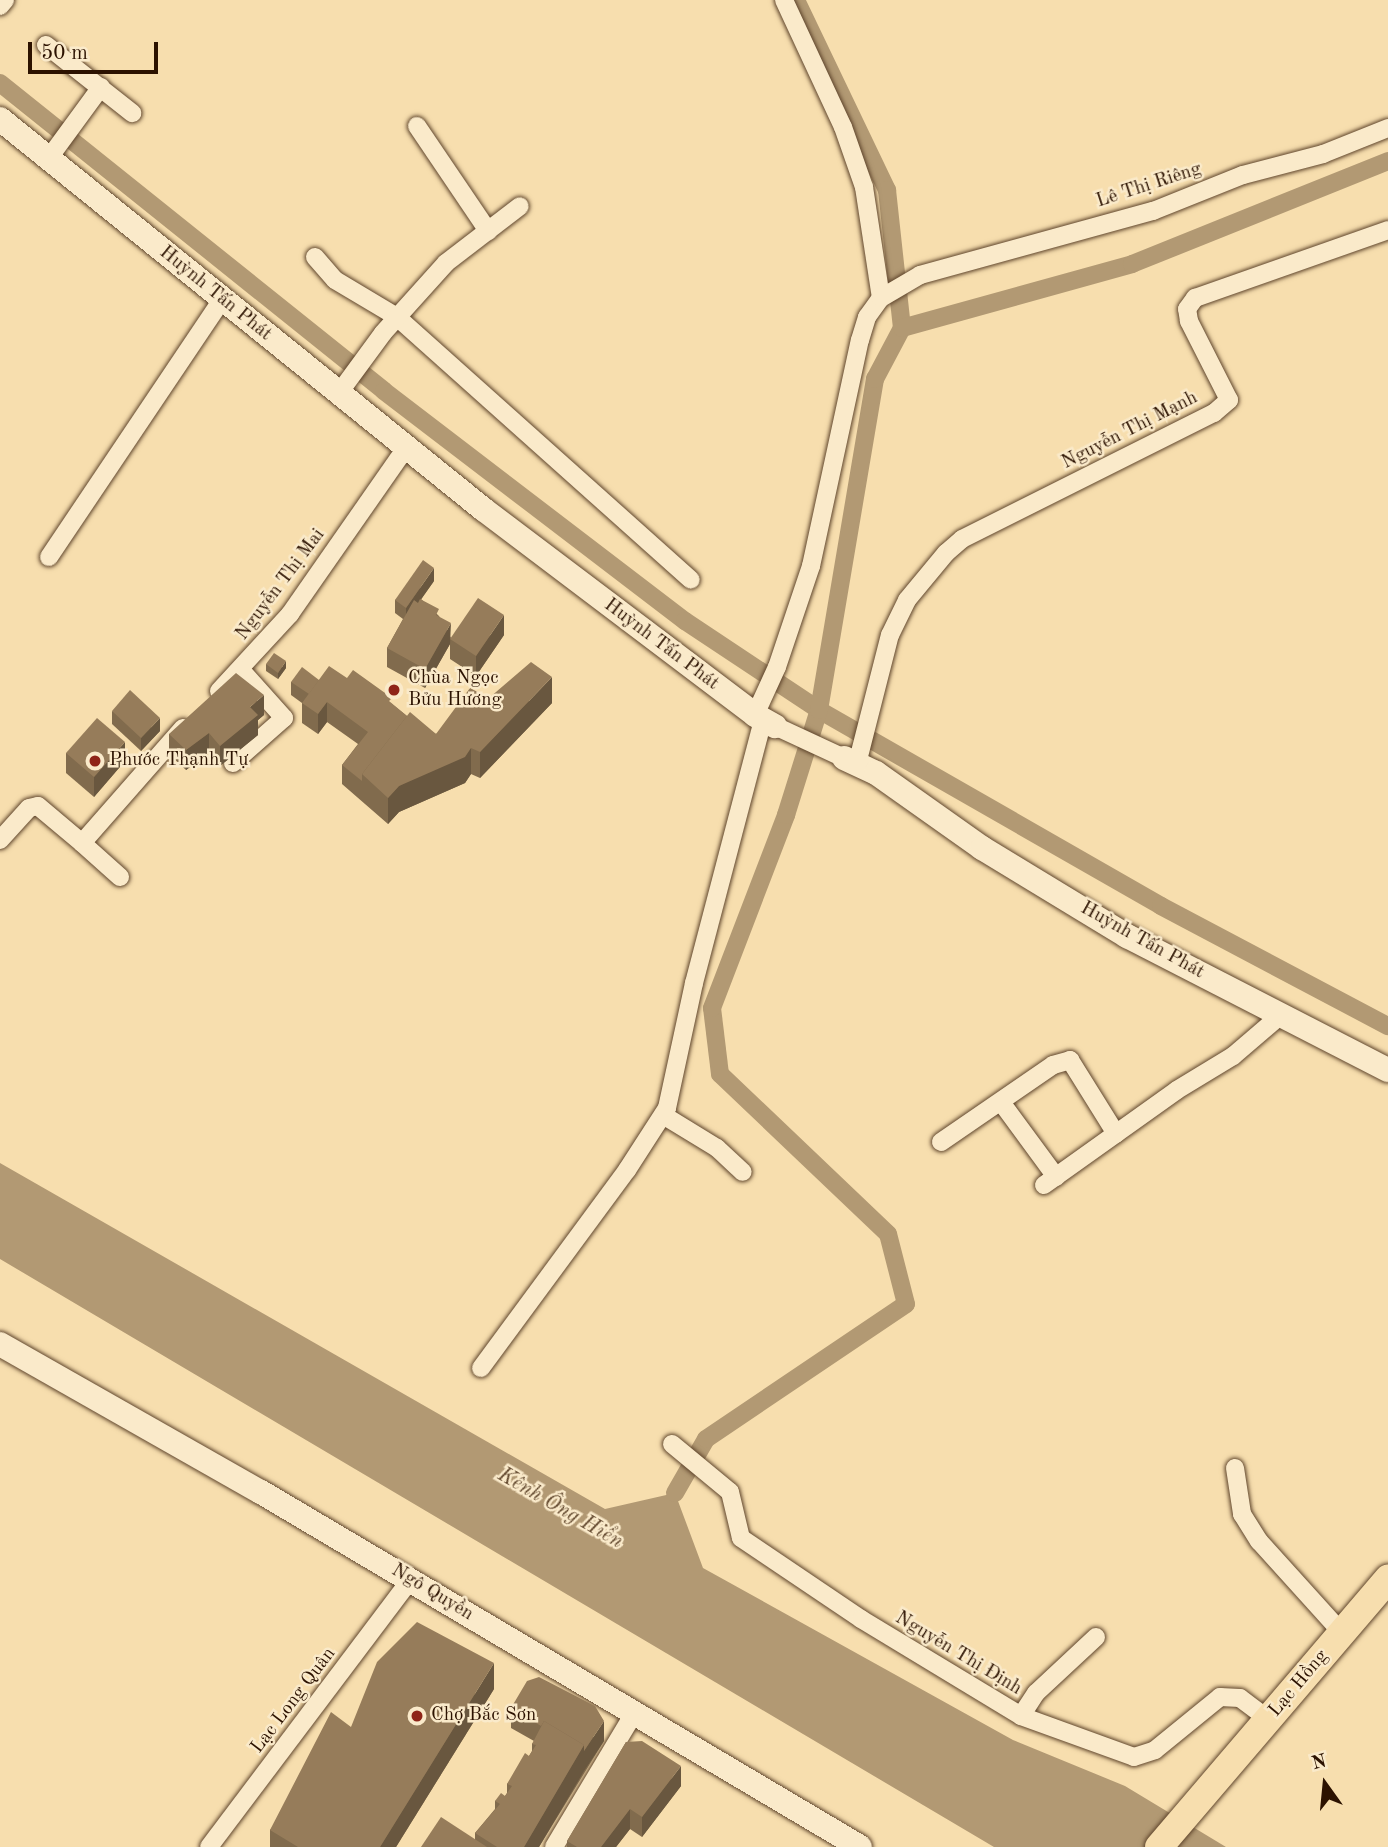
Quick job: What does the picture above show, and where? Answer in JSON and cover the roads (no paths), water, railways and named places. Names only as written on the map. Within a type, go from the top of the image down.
[{"type":"main road","name":"Lạc Hồng","points":[[1159,1847],[1388,1579]]},
{"type":"street","points":[[481,1368],[627,1170],[663,1115],[676,1081],[697,972],[763,717],[811,566],[866,317],[881,298],[864,187],[843,127],[790,2]]},
{"type":"street","points":[[46,44],[97,91],[132,114]]},
{"type":"street","points":[[54,149],[97,91]]},
{"type":"street","name":"Huỳnh Tấn Phát","points":[[0,119],[54,149],[221,301],[345,385],[406,447],[763,717],[854,756],[982,848],[1127,936],[1388,1070]]},
{"type":"street","points":[[417,126],[488,231]]},
{"type":"street","name":"Lê Thị Riêng","points":[[881,298],[897,286],[920,275],[1153,211],[1243,175],[1323,154],[1388,128]]},
{"type":"street","points":[[345,385],[383,333],[446,263],[520,206]]},
{"type":"street","name":"Nguyễn Thị Mạnh","points":[[854,756],[890,635],[907,600],[954,546],[1224,406],[1229,400],[1189,321],[1187,309],[1195,298],[1388,230]]},
{"type":"street","points":[[315,257],[335,281],[397,317],[691,580]]},
{"type":"street","points":[[49,557],[221,301]]},
{"type":"street","name":"Nguyễn Thị Mai","points":[[82,843],[290,614],[406,447]]},
{"type":"street","points":[[233,763],[284,718],[241,670]]},
{"type":"street","points":[[0,840],[29,808],[38,806],[120,877]]},
{"type":"street","points":[[1001,1102],[1050,1181],[1233,1056],[1282,1014]]},
{"type":"street","points":[[942,1142],[1053,1065],[1070,1060],[1116,1134]]},
{"type":"street","points":[[663,1115],[718,1148],[743,1171]]},
{"type":"street","name":"Ngô Quyền","points":[[0,1344],[410,1580],[860,1847]]},
{"type":"street","name":"Nguyễn Thị Định","points":[[672,1444],[712,1475],[734,1499],[741,1538],[861,1619],[1021,1716],[1133,1757],[1155,1750],[1220,1697],[1240,1698],[1269,1720]]},
{"type":"street","points":[[1235,1468],[1241,1514],[1259,1541],[1342,1633]]},
{"type":"street","name":"Lạc Long Quân","points":[[209,1847],[410,1580]]},
{"type":"street","points":[[1021,1716],[1036,1693],[1096,1637]]},
{"type":"street","points":[[554,1847],[634,1715]]},
{"type":"water","name":"Kênh Ông Hiển","points":[[0,1163],[605,1509],[675,1493],[703,1568],[1013,1740],[1125,1786],[1226,1847],[994,1847],[0,1259]]},
{"type":"waterway","points":[[796,0],[887,190],[902,328]]},
{"type":"waterway","points":[[0,83],[384,391],[685,621],[819,710],[1161,906],[1388,1026]]},
{"type":"waterway","points":[[675,1493],[706,1439],[906,1304],[888,1234],[720,1074],[712,1008],[786,815],[819,710],[875,379],[902,328],[1132,264],[1388,161]]},
{"type":"place","name":"Chùa Ngọc Bửu Hương","points":[[394,690]]},
{"type":"place","name":"Phước Thạnh Tự","points":[[95,761]]},
{"type":"place","name":"Chợ Bắc Sơn","points":[[417,1716]]}]
